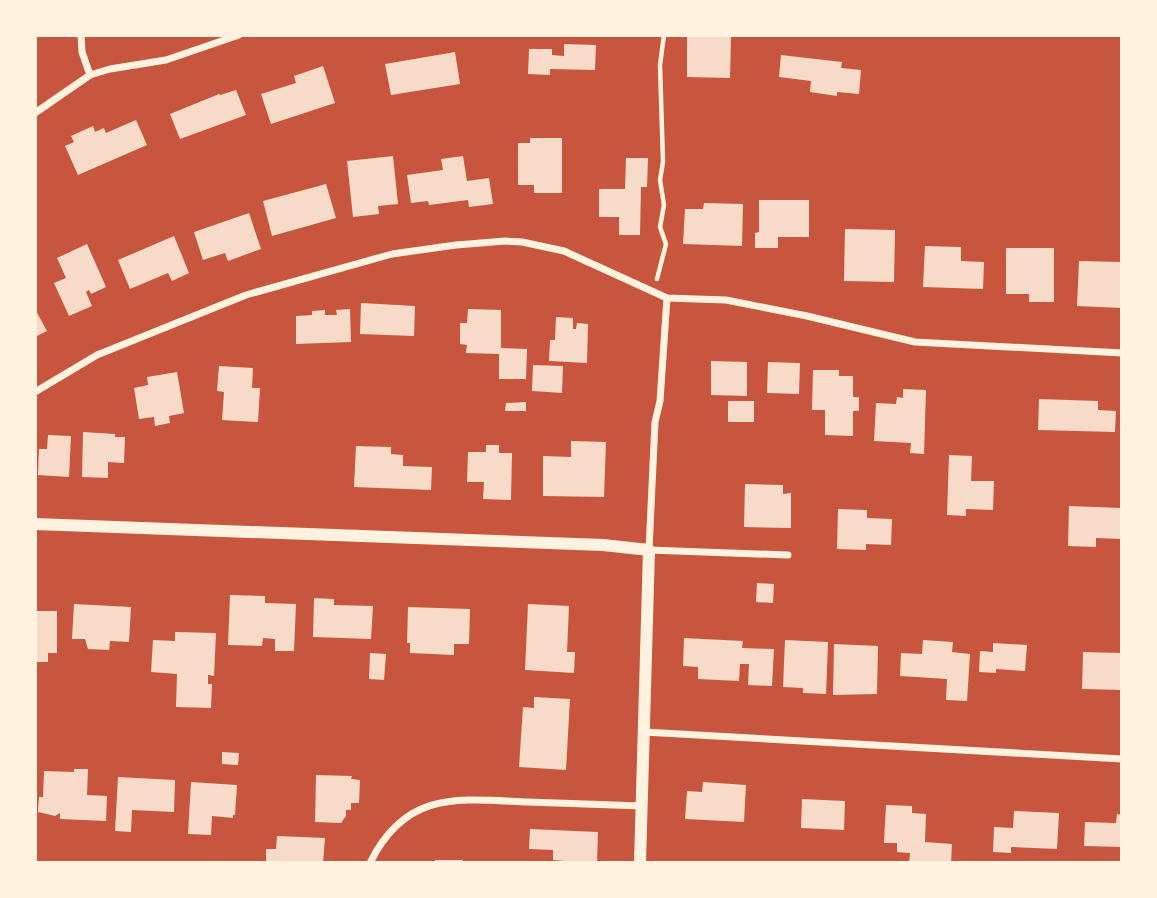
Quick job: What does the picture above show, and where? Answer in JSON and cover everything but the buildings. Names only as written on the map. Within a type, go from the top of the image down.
[{"type":"street","points":[[81,35],[82,52],[90,75]]},
{"type":"street","points":[[35,113],[90,75],[166,60],[239,35]]},
{"type":"street","points":[[35,392],[97,355],[247,295],[392,254],[456,245],[522,242],[564,251],[667,298],[726,300],[915,342],[1122,353]]},
{"type":"street","points":[[640,863],[655,422],[660,401],[667,298]]},
{"type":"street","points":[[35,524],[603,545],[649,550],[788,555]]},
{"type":"street","points":[[644,732],[1122,759]]},
{"type":"street","points":[[370,863],[385,838],[401,821],[414,812],[447,800],[642,806]]},
{"type":"path","points":[[664,35],[660,65],[663,162],[660,180],[664,205],[660,227],[665,251],[657,280],[667,298]]}]
